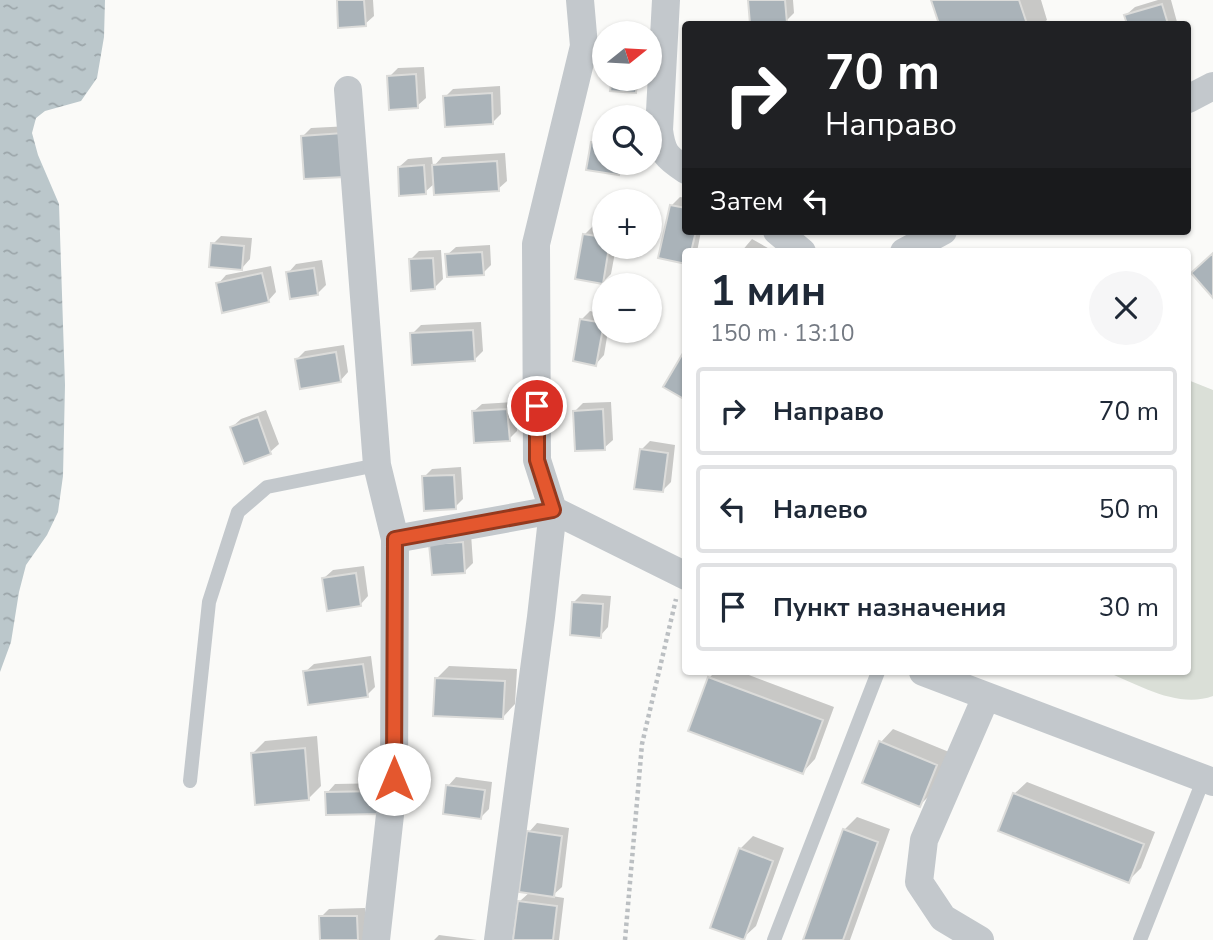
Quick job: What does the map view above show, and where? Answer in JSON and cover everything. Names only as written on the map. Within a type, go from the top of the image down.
[{"type":"street","points":[[498,940],[553,510],[537,460],[536,244],[584,46],[580,0]]},
{"type":"street","points":[[666,0],[659,130],[666,155],[682,167]]},
{"type":"street","points":[[1191,97],[1213,86]]},
{"type":"street","points":[[348,90],[377,465],[395,539],[394,779],[376,940]]},
{"type":"street","points":[[782,235],[797,248]]},
{"type":"street","points":[[911,248],[936,235]]},
{"type":"street","points":[[395,539],[553,510],[682,571]]},
{"type":"street","points":[[931,675],[1209,780]]},
{"type":"street","points":[[980,940],[943,918],[919,882],[924,840],[986,696]]},
{"type":"lane","points":[[190,782],[209,602],[238,512],[267,488],[377,465]]},
{"type":"lane","points":[[774,940],[877,675]]},
{"type":"lane","points":[[1140,940],[1209,780]]},
{"type":"path","points":[[625,940],[642,744],[682,584]]},
{"type":"shaded area","points":[[1191,381],[1213,390],[1213,696],[1186,700],[1145,689],[1114,675],[1191,675]]},
{"type":"water","points":[[0,0],[105,0],[104,37],[97,78],[81,101],[45,111],[36,118],[32,133],[38,155],[59,204],[65,385],[63,476],[58,512],[47,535],[26,565],[11,642],[0,672]]},
{"type":"building","points":[[337,0],[364,0],[366,26],[338,28]]},
{"type":"building","points":[[748,0],[785,0],[787,21],[750,21]]},
{"type":"building","points":[[931,0],[1019,0],[1026,21],[938,21]]},
{"type":"building","points":[[1162,4],[1167,21],[1126,21],[1124,15]]},
{"type":"building","points":[[416,74],[418,108],[389,110],[387,76]]},
{"type":"building","points":[[492,93],[493,124],[445,127],[443,96]]},
{"type":"building","points":[[343,133],[345,177],[304,179],[301,136]]},
{"type":"building","points":[[591,142],[592,171],[586,170]]},
{"type":"building","points":[[497,161],[499,191],[434,195],[432,165]]},
{"type":"building","points":[[424,165],[426,194],[399,196],[398,167]]},
{"type":"building","points":[[670,205],[682,207],[682,235],[695,235],[692,248],[682,248],[682,263],[662,259],[662,240]]},
{"type":"building","points":[[583,234],[592,235],[592,259],[607,259],[605,273],[592,273],[592,282],[575,279]]},
{"type":"building","points":[[211,243],[244,246],[242,270],[209,267]]},
{"type":"building","points":[[482,252],[484,275],[447,277],[445,254]]},
{"type":"building","points":[[1213,253],[1213,298],[1191,273]]},
{"type":"building","points":[[433,258],[435,289],[411,291],[409,259]]},
{"type":"building","points":[[314,268],[318,295],[290,299],[286,272]]},
{"type":"building","points":[[262,273],[269,302],[222,313],[216,283]]},
{"type":"building","points":[[580,319],[592,321],[592,343],[600,343],[596,366],[573,361]]},
{"type":"building","points":[[473,330],[475,361],[412,365],[410,333]]},
{"type":"building","points":[[336,352],[341,382],[300,389],[295,359]]},
{"type":"building","points":[[682,355],[682,398],[663,387]]},
{"type":"building","points":[[507,409],[510,441],[474,443],[472,411]]},
{"type":"building","points":[[603,409],[605,450],[575,451],[573,411]]},
{"type":"building","points":[[258,417],[271,454],[244,464],[230,427]]},
{"type":"building","points":[[640,449],[668,453],[663,492],[634,489]]},
{"type":"building","points":[[454,475],[456,509],[424,511],[422,476]]},
{"type":"building","points":[[463,542],[465,573],[432,575],[429,544]]},
{"type":"building","points":[[356,573],[361,606],[327,611],[322,578]]},
{"type":"building","points":[[572,602],[603,604],[601,638],[570,635]]},
{"type":"building","points":[[363,664],[368,697],[308,705],[303,671]]},
{"type":"building","points":[[708,677],[823,720],[803,774],[688,731]]},
{"type":"building","points":[[435,678],[505,681],[503,719],[433,716]]},
{"type":"building","points":[[879,741],[937,765],[920,807],[862,783]]},
{"type":"building","points":[[305,748],[309,800],[255,805],[251,753]]},
{"type":"building","points":[[446,785],[485,790],[481,819],[443,814]]},
{"type":"building","points":[[380,791],[381,814],[326,815],[325,792]]},
{"type":"building","points":[[1013,793],[1144,844],[1129,883],[998,831]]},
{"type":"building","points":[[843,829],[878,842],[843,940],[803,940]]},
{"type":"building","points":[[527,831],[562,836],[554,897],[519,892]]},
{"type":"building","points":[[739,848],[773,861],[744,940],[710,928]]},
{"type":"building","points":[[518,901],[557,906],[553,940],[513,940]]},
{"type":"building","points":[[319,916],[357,916],[358,940],[320,940]]},
{"type":"route","points":[[394,779],[395,539],[553,510],[537,460],[537,406]]}]
